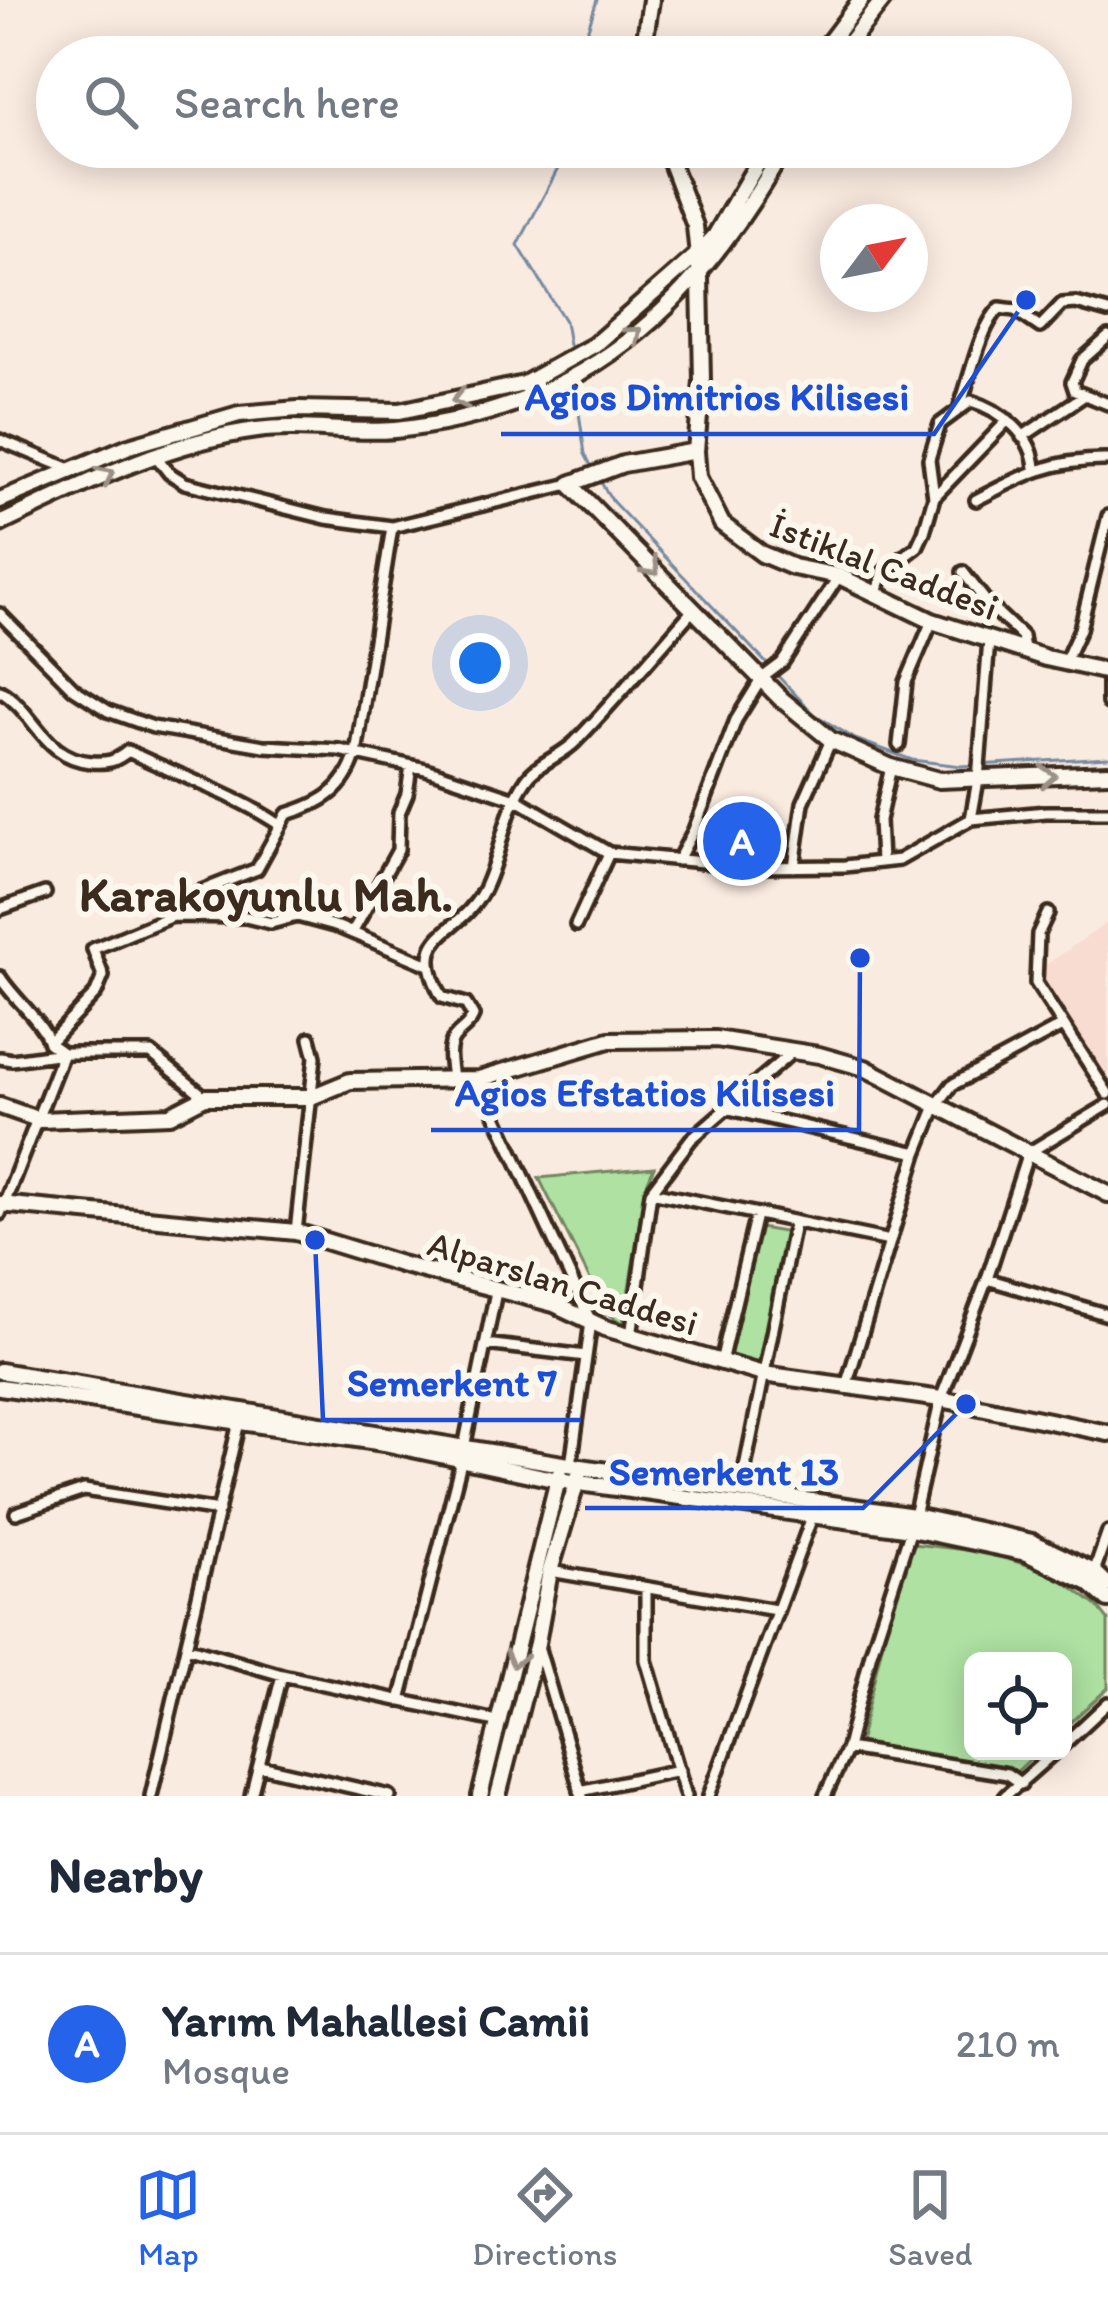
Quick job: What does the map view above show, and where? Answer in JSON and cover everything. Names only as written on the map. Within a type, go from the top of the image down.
[{"type":"main road","points":[[645,36],[651,0]]},
{"type":"main road","points":[[834,36],[861,0]]},
{"type":"main road","points":[[855,36],[883,0]]},
{"type":"main road","points":[[672,168],[695,226],[699,254],[701,381],[696,451],[605,470],[578,481],[693,610],[780,698],[831,740],[939,780],[978,773],[1108,773]]},
{"type":"main road","points":[[0,500],[191,425],[238,414],[400,411],[524,383],[594,345],[699,254],[715,236],[755,168]]},
{"type":"main road","points":[[0,524],[190,443],[257,430],[398,429],[537,396],[606,357],[700,276],[745,217],[773,168]]},
{"type":"main road","name":"İstiklal Caddesi","points":[[696,451],[698,477],[722,524],[741,541],[793,567],[839,575],[877,591],[932,622],[1108,672]]},
{"type":"main road","points":[[0,1106],[40,1120],[170,1115],[206,1097],[311,1096],[350,1081],[478,1078],[609,1040],[716,1039],[865,1069],[1108,1194]]},
{"type":"main road","name":"Alparslan Caddesi","points":[[2,1207],[296,1232],[554,1304],[632,1336],[763,1374],[940,1400],[1108,1433]]},
{"type":"main road","points":[[0,1370],[812,1516],[912,1523]]},
{"type":"main road","points":[[0,1387],[463,1451]]},
{"type":"main road","points":[[570,1472],[740,1492],[912,1523],[1026,1552],[1108,1585]]},
{"type":"main road","points":[[498,1796],[537,1643],[570,1472]]},
{"type":"main road","points":[[480,1796],[570,1472]]},
{"type":"main road","points":[[1091,1577],[1108,1600]]},
{"type":"street","points":[[960,406],[979,345],[1000,308],[1015,310],[1040,327],[1062,304],[1108,312]]},
{"type":"street","points":[[1108,337],[1082,360],[1072,382],[1075,391],[1108,404]]},
{"type":"street","points":[[1022,437],[1085,395]]},
{"type":"street","points":[[934,497],[928,459],[940,424],[971,401],[1008,420],[1034,452],[1035,468]]},
{"type":"street","points":[[877,591],[884,572],[917,547],[934,497],[1008,420]]},
{"type":"street","points":[[0,440],[70,469]]},
{"type":"street","points":[[155,455],[169,473],[194,486],[326,518],[392,527],[578,481]]},
{"type":"street","points":[[976,500],[1035,468],[1082,459],[1108,460]]},
{"type":"street","points":[[1065,662],[1080,629],[1108,516]]},
{"type":"street","points":[[172,916],[187,897],[257,869],[287,814],[331,795],[348,779],[392,527]]},
{"type":"street","points":[[962,572],[1022,636],[1024,651]]},
{"type":"street","points":[[677,860],[694,830],[736,720],[762,678],[782,662],[839,575]]},
{"type":"street","points":[[452,1079],[449,1051],[454,1037],[468,1029],[473,1016],[466,1004],[442,997],[429,972],[437,939],[482,892],[528,776],[573,745],[693,610]]},
{"type":"street","points":[[0,614],[74,689],[108,710],[154,727],[264,746],[356,754],[411,766],[516,799],[609,853],[794,867],[898,860],[971,819],[1108,812]]},
{"type":"street","points":[[899,745],[906,682],[932,622]]},
{"type":"street","points":[[971,819],[989,640]]},
{"type":"street","points":[[1108,682],[1108,703]]},
{"type":"street","points":[[0,691],[18,701],[44,740],[58,752],[106,763],[128,751],[221,795],[242,800],[280,826]]},
{"type":"street","points":[[794,867],[808,788],[831,740]]},
{"type":"street","points":[[352,933],[398,850],[399,813],[411,766]]},
{"type":"street","points":[[880,861],[879,820],[891,766]]},
{"type":"street","points":[[576,925],[609,853]]},
{"type":"street","points":[[0,909],[45,893]]},
{"type":"street","points":[[1048,914],[1038,934],[1036,983],[1108,1094]]},
{"type":"street","points":[[49,1043],[96,993],[103,976],[93,949],[172,916],[271,922],[297,916],[429,965]]},
{"type":"street","points":[[0,976],[14,1000],[46,1032],[49,1043],[63,1053]]},
{"type":"street","points":[[846,1386],[916,1154],[936,1106],[952,1085],[1062,1026]]},
{"type":"street","points":[[296,1232],[315,1057],[310,1038]]},
{"type":"street","points":[[632,1336],[652,1192],[692,1139],[792,1052]]},
{"type":"street","points":[[2,1207],[63,1053]]},
{"type":"street","points":[[0,1058],[151,1054],[206,1097]]},
{"type":"street","points":[[478,1078],[591,1322],[570,1472]]},
{"type":"street","points":[[825,1796],[847,1748],[912,1523],[940,1400],[987,1279],[1028,1153],[1108,1105]]},
{"type":"street","points":[[726,1108],[916,1154]]},
{"type":"street","points":[[652,1192],[890,1241]]},
{"type":"street","points":[[721,1363],[756,1216]]},
{"type":"street","points":[[740,1492],[794,1224]]},
{"type":"street","points":[[987,1279],[1108,1315]]},
{"type":"street","points":[[400,1701],[463,1451],[497,1287]]},
{"type":"street","points":[[485,1344],[586,1357]]},
{"type":"street","points":[[151,1796],[238,1422]]},
{"type":"street","points":[[16,1513],[84,1490],[219,1511]]},
{"type":"street","points":[[709,1796],[812,1516]]},
{"type":"street","points":[[1091,1577],[1108,1532]]},
{"type":"street","points":[[550,1571],[776,1610]]},
{"type":"street","points":[[646,1590],[646,1660],[686,1796]]},
{"type":"street","points":[[537,1643],[581,1794],[679,1770]]},
{"type":"street","points":[[189,1648],[282,1675],[500,1722]]},
{"type":"street","points":[[251,1796],[282,1675]]},
{"type":"street","points":[[1072,1737],[1108,1703]]},
{"type":"street","points":[[847,1748],[1007,1774],[1021,1784]]},
{"type":"street","points":[[1005,1796],[1046,1760]]},
{"type":"street","points":[[260,1766],[390,1796]]},
{"type":"shaded area","points":[[1108,922],[1108,1093],[1036,987],[1044,966]]},
{"type":"green space","points":[[654,1167],[646,1186],[623,1324],[606,1312],[539,1178]]},
{"type":"green space","points":[[760,1228],[789,1233],[759,1363],[730,1357]]},
{"type":"green space","points":[[913,1544],[984,1552],[1053,1573],[1108,1620],[1108,1688],[1072,1721],[1072,1652],[964,1652],[964,1760],[1029,1760],[1016,1772],[858,1748],[890,1611]]},
{"type":"waterway","points":[[586,36],[597,0]]},
{"type":"waterway","points":[[558,168],[518,245],[565,321],[569,345]]},
{"type":"waterway","points":[[576,392],[585,454],[594,471]]},
{"type":"waterway","points":[[599,479],[613,502],[770,667]]},
{"type":"waterway","points":[[776,674],[814,714],[855,739],[912,760],[961,766],[1108,757]]},
{"type":"place","name":"Agios Dimitrios Kilisesi","points":[[1026,300]]},
{"type":"place","name":"Yarım Mahallesi Camii","points":[[742,841]]},
{"type":"place","name":"Agios Efstatios Kilisesi","points":[[860,958]]},
{"type":"place","name":"Semerkent 7","points":[[315,1240]]},
{"type":"place","name":"Semerkent 13","points":[[966,1404]]},
{"type":"district","name":"Karakoyunlu Mah.","points":[[266,894]]}]
